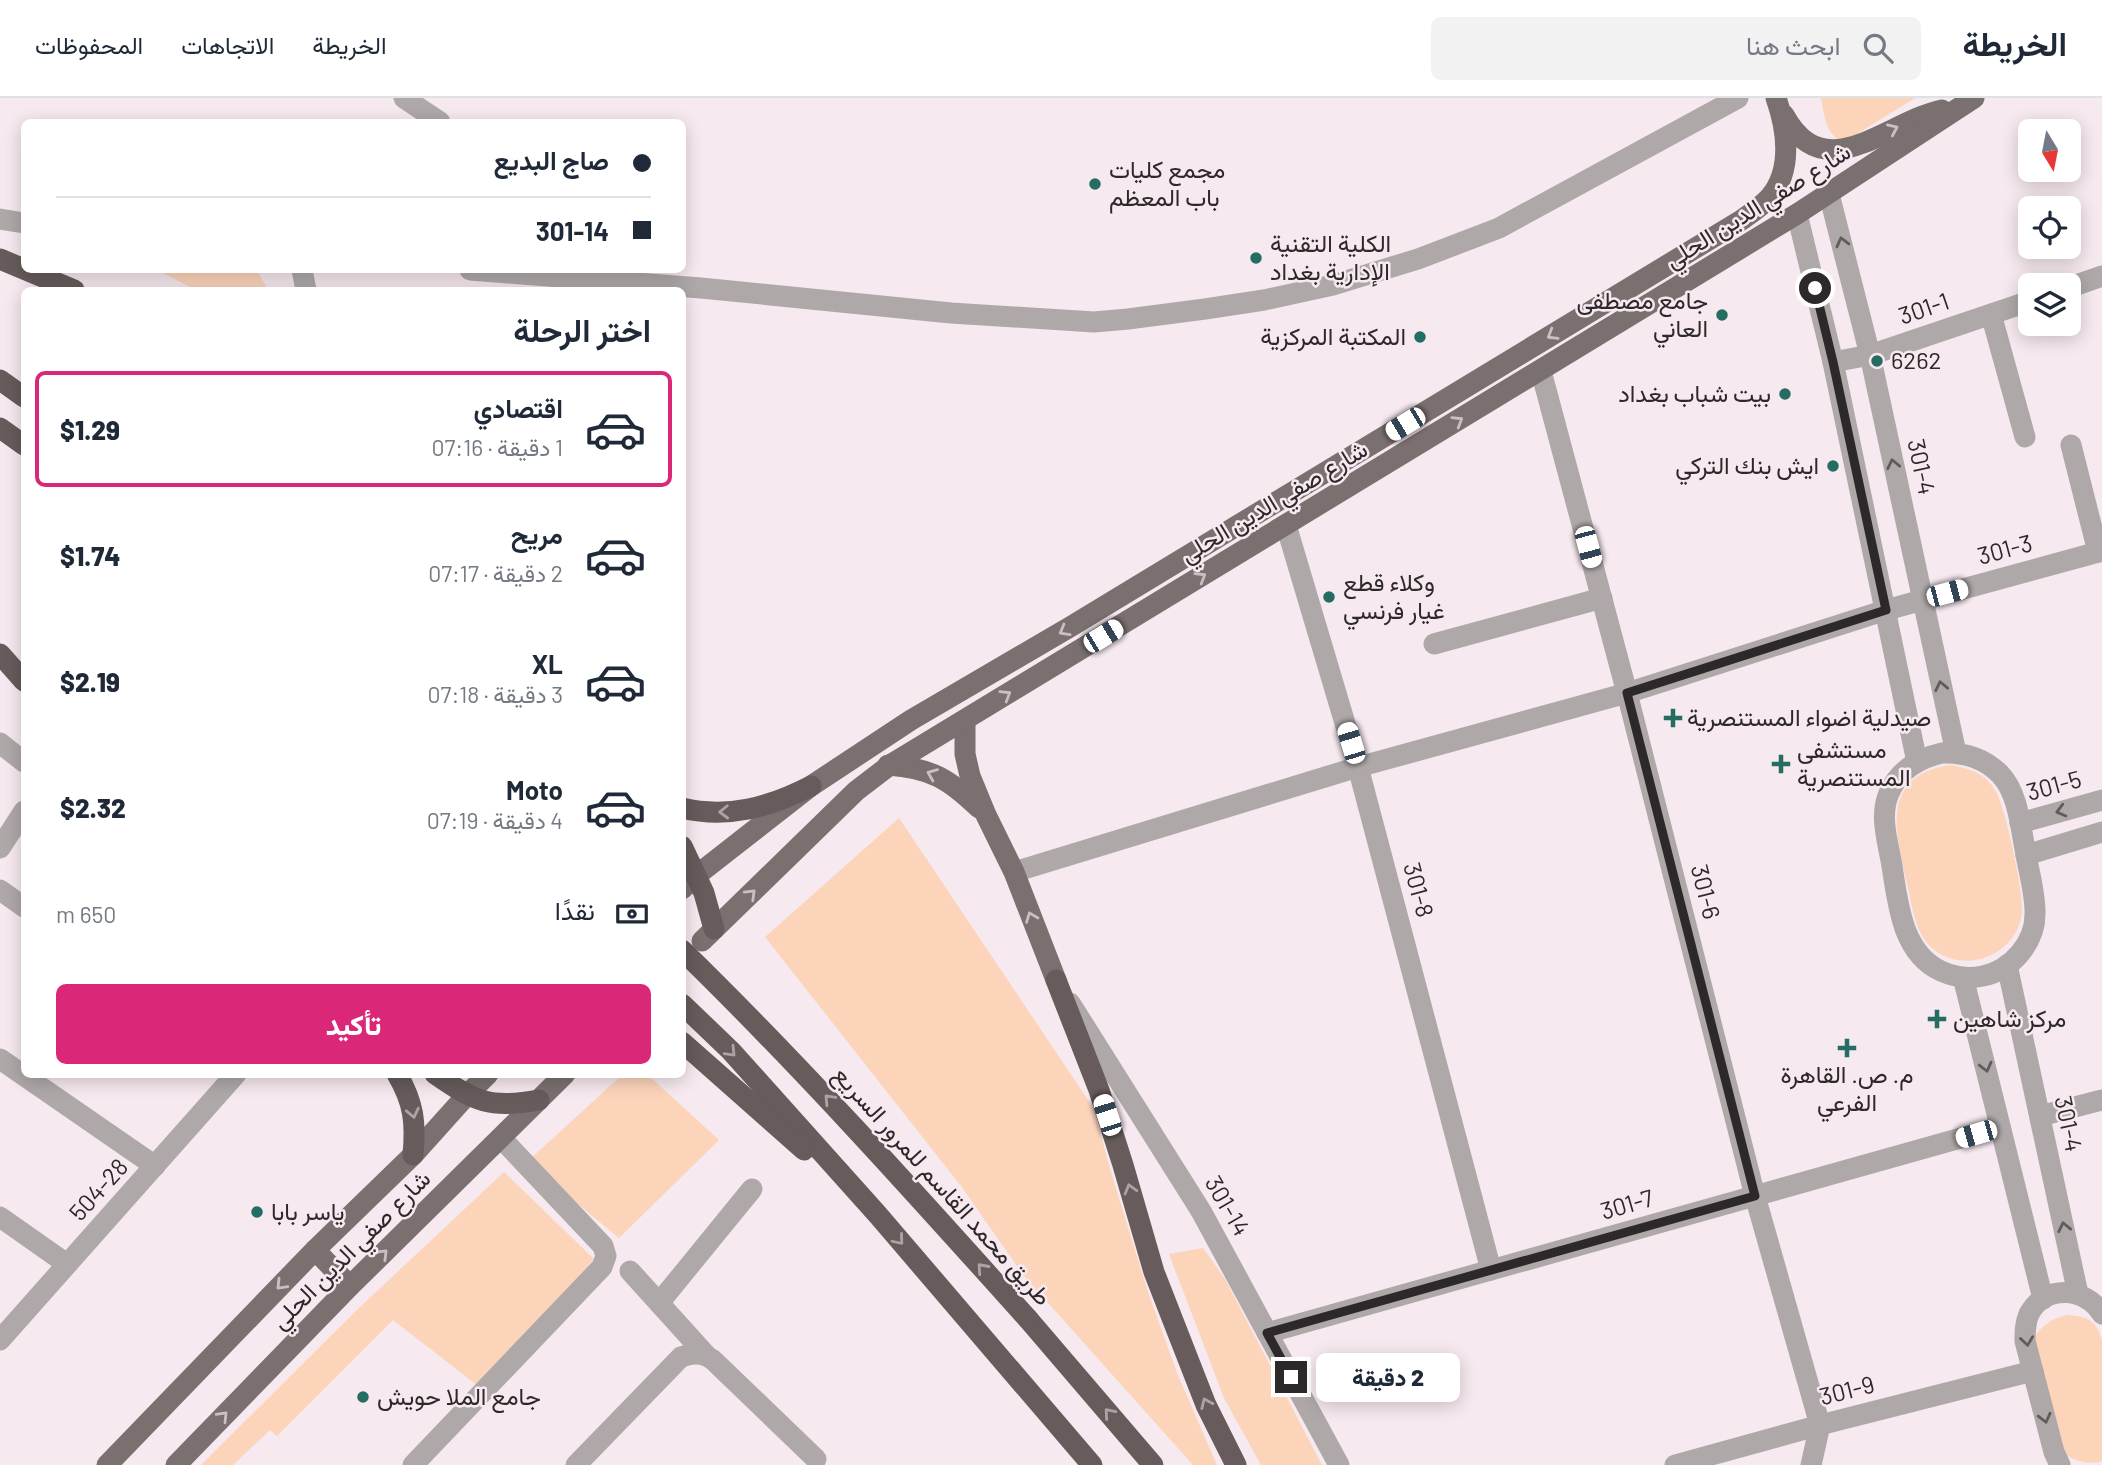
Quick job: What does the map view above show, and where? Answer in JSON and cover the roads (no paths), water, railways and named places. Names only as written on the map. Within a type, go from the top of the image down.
[{"type":"highway","points":[[0,259],[21,268]]},
{"type":"highway","points":[[33,273],[67,287]]},
{"type":"highway","points":[[0,380],[21,395]]},
{"type":"highway","points":[[0,428],[21,443]]},
{"type":"highway","points":[[0,654],[21,678]]},
{"type":"highway","points":[[686,808],[724,813],[754,809],[783,800],[811,786]]},
{"type":"highway","points":[[686,864],[690,882],[707,902],[699,940]]},
{"type":"highway","name":"طريق محمد القاسم للمرور السريع","points":[[699,940],[754,1020],[859,1130],[1028,1318],[1153,1465]]},
{"type":"highway","points":[[1056,980],[1100,1090],[1154,1272],[1206,1405],[1236,1465]]},
{"type":"highway","points":[[686,1008],[731,1051],[878,1215],[1092,1465]]},
{"type":"highway","points":[[686,1046],[878,1215]]},
{"type":"highway","points":[[399,1078],[413,1108],[416,1130],[413,1155]]},
{"type":"highway","points":[[441,1078],[466,1096],[494,1104],[539,1100]]},
{"type":"main road","points":[[1777,101],[1795,133],[1806,143],[1819,149],[1834,151],[1848,149],[1936,111],[1967,102]]},
{"type":"main road","name":"شارع صفي الدين الحلي","points":[[690,882],[811,786],[912,720],[1740,221],[1769,197],[1782,174],[1786,147],[1777,101]]},
{"type":"main road","name":"شارع صفي الدين الحلي","points":[[699,940],[856,792],[890,765],[1797,214],[1967,102]]},
{"type":"main road","points":[[965,720],[965,754],[970,776],[1014,872],[1056,980]]},
{"type":"main road","points":[[811,786],[858,768],[908,766],[936,775],[957,787],[986,815]]},
{"type":"main road","name":"شارع صفي الدين الحلي","points":[[107,1465],[315,1250],[413,1155],[484,1078]]},
{"type":"main road","name":"شارع صفي الدين الحلي","points":[[176,1465],[350,1286],[561,1078]]},
{"type":"main road","points":[[315,1250],[350,1286]]},
{"type":"street","points":[[404,98],[436,119]]},
{"type":"street","points":[[509,273],[701,288],[951,313],[1094,321],[1128,319],[1264,300],[1345,282],[1418,259],[1499,228],[1738,98]]},
{"type":"street","name":"301-4","points":[[1829,194],[1870,355],[1956,753]]},
{"type":"street","points":[[1797,214],[1833,362],[1917,762]]},
{"type":"street","points":[[0,219],[21,222]]},
{"type":"street","points":[[676,273],[701,288]]},
{"type":"street","points":[[2081,283],[2102,276]]},
{"type":"street","name":"301-1","points":[[1833,362],[1870,355],[2018,305]]},
{"type":"street","points":[[1991,314],[2025,437]]},
{"type":"street","name":"301-6","points":[[1541,371],[1627,693],[1755,1196],[1820,1425]]},
{"type":"street","points":[[2071,445],[2100,551]]},
{"type":"street","name":"301-8","points":[[1286,525],[1358,767],[1491,1270]]},
{"type":"street","name":"301-3","points":[[1014,872],[1358,767],[1627,693],[1886,610],[2100,551]]},
{"type":"street","points":[[1434,644],[1602,598]]},
{"type":"street","points":[[0,743],[21,760]]},
{"type":"street","points":[[1956,753],[1973,756],[1989,764],[2011,791],[2020,822],[2035,909],[2034,926],[2022,951],[2007,965],[1983,976],[1963,977],[1945,973],[1927,963],[1913,947],[1905,928],[1884,818],[1885,805],[1897,780],[1906,770],[1929,756],[1956,753]]},
{"type":"street","name":"301-5","points":[[2020,822],[2102,800]]},
{"type":"street","points":[[0,848],[21,815]]},
{"type":"street","points":[[2026,855],[2102,832]]},
{"type":"street","points":[[0,890],[21,906]]},
{"type":"street","name":"301-4","points":[[2007,965],[2078,1294]]},
{"type":"street","points":[[1963,977],[2043,1299]]},
{"type":"street","name":"301-14","points":[[1056,980],[1201,1212],[1339,1465]]},
{"type":"street","points":[[0,1059],[21,1073]]},
{"type":"street","points":[[28,1078],[155,1166]]},
{"type":"street","name":"504-28","points":[[0,1340],[233,1078]]},
{"type":"street","points":[[2040,1116],[2102,1100]]},
{"type":"street","name":"301-7","points":[[1267,1333],[2000,1127]]},
{"type":"street","points":[[414,1465],[602,1267],[606,1256],[603,1247],[501,1138]]},
{"type":"street","points":[[659,1303],[752,1189]]},
{"type":"street","points":[[0,1217],[67,1264]]},
{"type":"street","points":[[630,1271],[706,1355],[816,1459]]},
{"type":"street","points":[[2060,1465],[2054,1452],[2025,1341],[2025,1327],[2029,1314],[2043,1299],[2064,1292],[2091,1300],[2102,1314]]},
{"type":"street","points":[[576,1465],[681,1357],[694,1353],[706,1355]]},
{"type":"street","name":"301-9","points":[[1675,1465],[2033,1371]]},
{"type":"street","points":[[1811,1465],[1820,1425]]},
{"type":"place","name":"مجمع كليات باب المعظم","points":[[1095,184]]},
{"type":"place","name":"الكلية التقنية الإدارية بغداد","points":[[1256,258]]},
{"type":"place","name":"جامع مصطفى العاني","points":[[1722,315]]},
{"type":"place","name":"المكتبة المركزية","points":[[1420,337]]},
{"type":"place","name":"6262","points":[[1877,361]]},
{"type":"place","name":"بيت شباب بغداد","points":[[1785,394]]},
{"type":"place","name":"ايش بنك التركي","points":[[1833,466]]},
{"type":"place","name":"وكلاء قطع غيار فرنسي","points":[[1329,597]]},
{"type":"place","name":"صيدلية اضواء المستنصرية","points":[[1673,718]]},
{"type":"place","name":"مستشفى المستنصرية","points":[[1781,764]]},
{"type":"place","name":"مركز شاهين","points":[[1937,1019]]},
{"type":"place","name":"م. ص. القاهرة الفرعي","points":[[1847,1048]]},
{"type":"place","name":"ياسر بابا","points":[[257,1212]]},
{"type":"place","name":"جامع الملا حويش","points":[[363,1397]]}]
